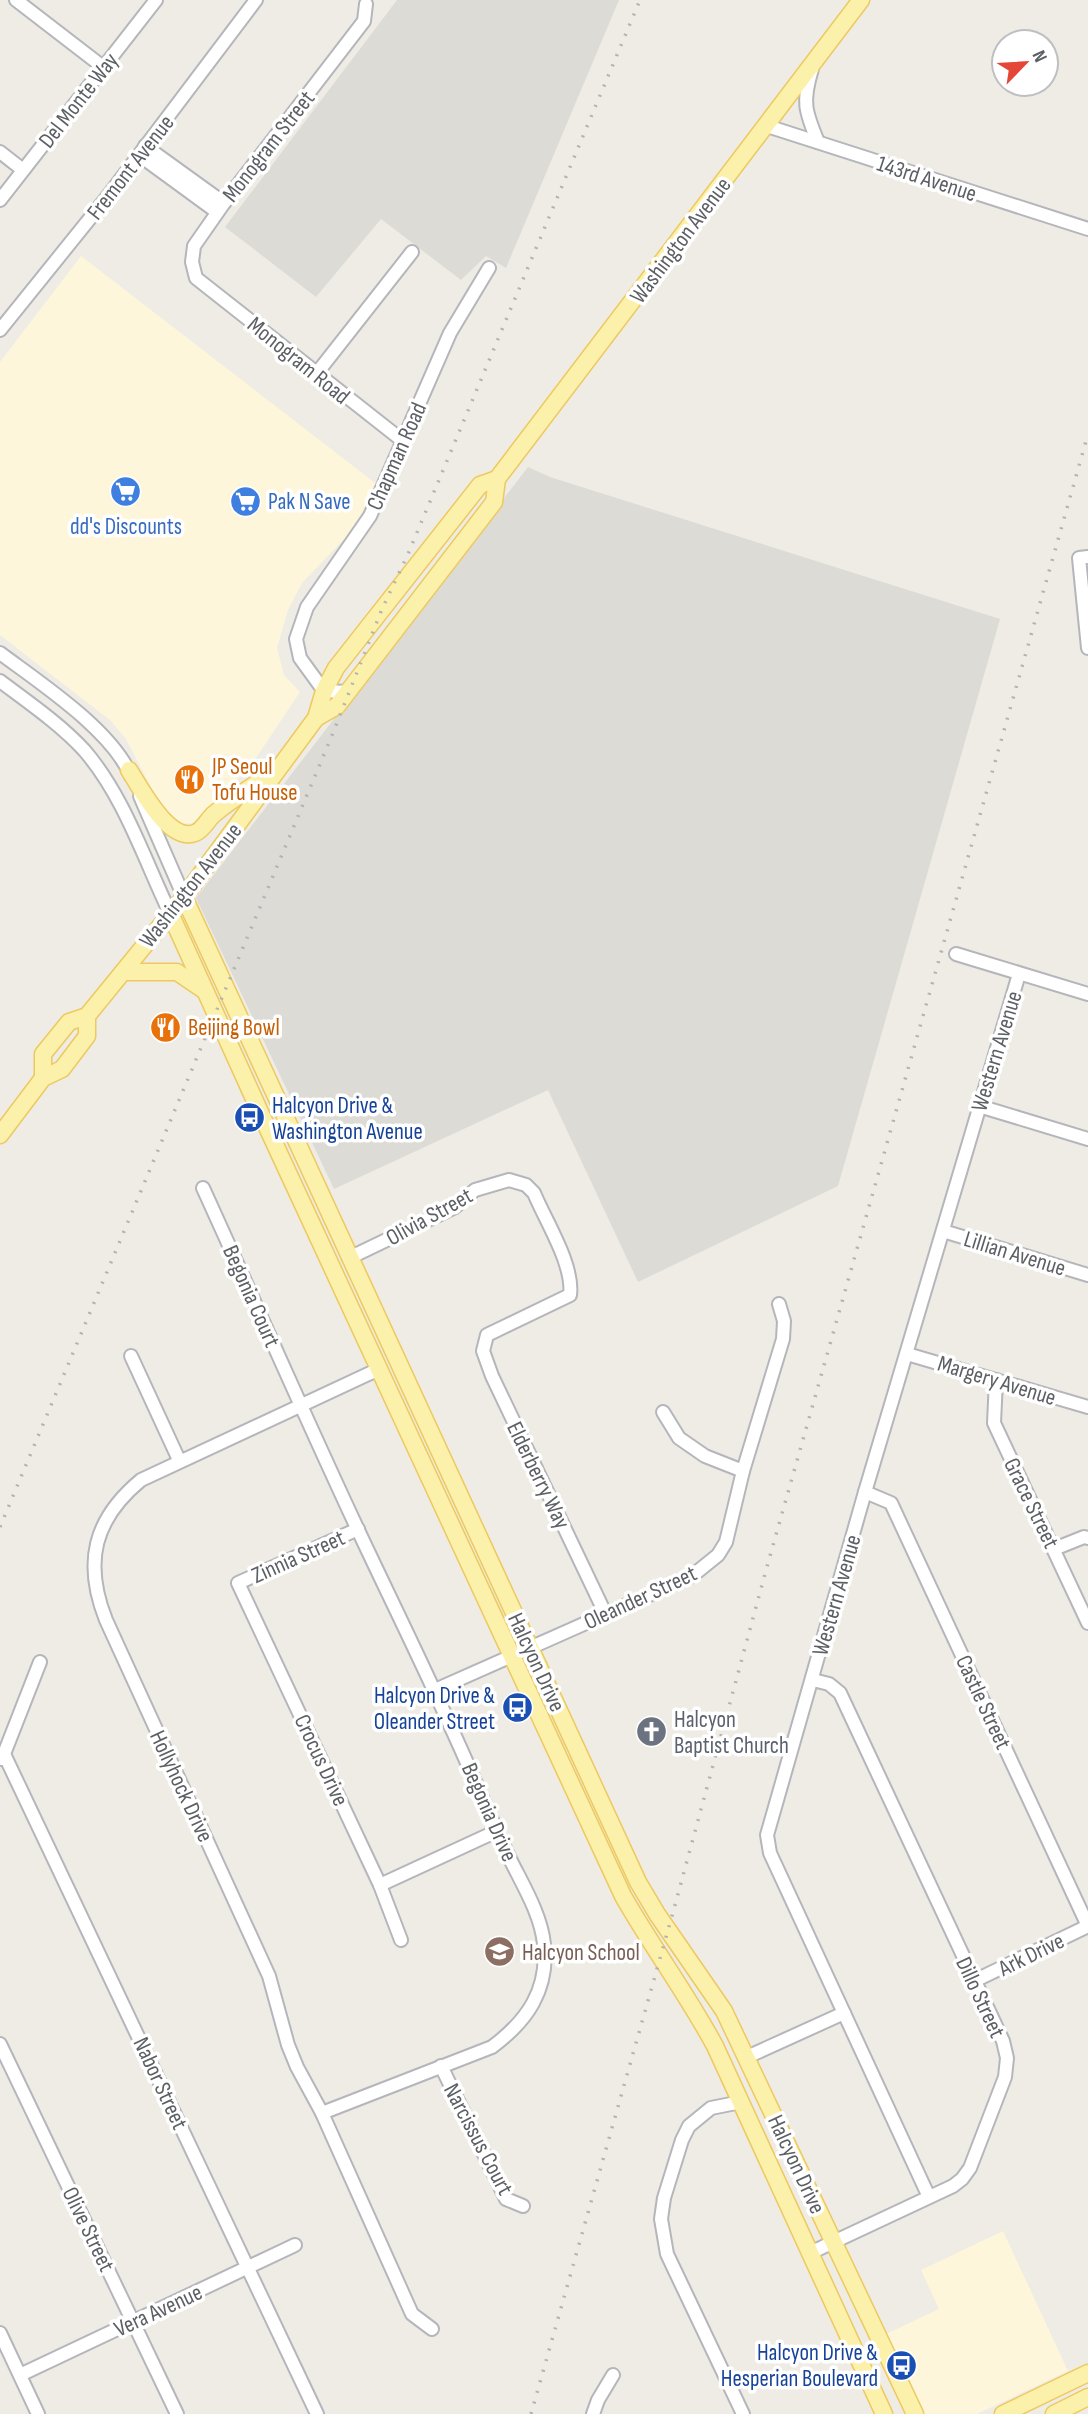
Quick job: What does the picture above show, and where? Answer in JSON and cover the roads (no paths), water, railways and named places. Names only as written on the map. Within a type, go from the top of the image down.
[{"type":"main road","name":"Washington Avenue","points":[[316,718],[337,706],[494,502],[497,479],[861,0]]},
{"type":"main road","name":"Washington Avenue","points":[[43,1078],[43,1054],[69,1022],[87,1016],[184,897],[316,718],[324,691],[336,668],[480,485],[497,479]]},
{"type":"main road","points":[[129,770],[169,826],[184,835],[197,832],[212,815],[280,766]]},
{"type":"main road","name":"Halcyon Drive","points":[[184,897],[638,1882],[724,2011],[915,2414]]},
{"type":"main road","name":"Halcyon Drive","points":[[170,913],[623,1896],[649,1942],[700,2019],[741,2102],[884,2414]]},
{"type":"main road","points":[[123,972],[177,972],[205,992]]},
{"type":"main road","name":"Washington Avenue","points":[[0,1135],[43,1078],[62,1069],[87,1036],[87,1016]]},
{"type":"main road","points":[[579,1802],[611,1824]]},
{"type":"main road","points":[[1003,2414],[1088,2373]]},
{"type":"main road","points":[[1054,2414],[1088,2397]]},
{"type":"street","points":[[16,0],[103,67]]},
{"type":"street","name":"Del Monte Way","points":[[0,200],[156,0]]},
{"type":"street","name":"Fremont Avenue","points":[[0,330],[256,0]]},
{"type":"street","name":"Monogram Street","points":[[196,278],[192,262],[194,246],[364,21],[366,4]]},
{"type":"street","points":[[815,61],[805,93],[807,115],[818,142]]},
{"type":"street","name":"143rd Avenue","points":[[767,126],[1088,229]]},
{"type":"street","points":[[142,150],[221,207]]},
{"type":"street","points":[[0,152],[23,170]]},
{"type":"street","points":[[317,373],[412,252]]},
{"type":"street","name":"Chapman Road","points":[[324,691],[300,658],[296,639],[307,607],[370,516],[450,333],[489,268]]},
{"type":"street","name":"Monogram Road","points":[[196,278],[403,440]]},
{"type":"street","points":[[1088,557],[1079,558],[1088,648]]},
{"type":"street","points":[[0,653],[80,715],[116,751],[129,770],[184,897]]},
{"type":"street","points":[[2,685],[67,734],[84,751],[107,782],[170,913]]},
{"type":"street","points":[[324,691],[348,692]]},
{"type":"street","points":[[956,954],[1088,994]]},
{"type":"street","name":"Western Avenue","points":[[929,2197],[770,1853],[767,1835],[1018,974]]},
{"type":"street","points":[[979,1106],[1088,1139]]},
{"type":"street","name":"Olivia Street","points":[[349,1258],[455,1207],[475,1190],[509,1180],[526,1185],[534,1194],[567,1268],[571,1284],[570,1295],[487,1335]]},
{"type":"street","name":"Begonia Court","points":[[203,1188],[301,1405]]},
{"type":"street","name":"Lillian Avenue","points":[[943,1231],[1088,1275]]},
{"type":"street","name":"Oleander Street","points":[[435,1690],[692,1576],[718,1555],[726,1542],[743,1471],[783,1339],[784,1321],[779,1304]]},
{"type":"street","name":"Elderberry Way","points":[[487,1335],[483,1351],[492,1376],[605,1613]]},
{"type":"street","name":"Margery Avenue","points":[[907,1353],[1088,1407]]},
{"type":"street","points":[[131,1356],[179,1460]]},
{"type":"street","name":"Hollyhock Drive","points":[[379,1369],[141,1480],[112,1508],[97,1541],[94,1558],[98,1600],[269,1976],[288,2045],[297,2067],[322,2113],[412,2314],[432,2329]]},
{"type":"street","name":"Grace Street","points":[[996,1380],[994,1423],[1088,1623]]},
{"type":"street","name":"Begonia Drive","points":[[301,1405],[536,1912],[544,1942],[545,1966],[539,1991],[529,2010],[513,2031],[492,2047],[322,2113]]},
{"type":"street","points":[[663,1412],[679,1438],[705,1456],[743,1471]]},
{"type":"street","name":"Castle Street","points":[[865,1492],[891,1503],[1088,1926]]},
{"type":"street","name":"Zinnia Street","points":[[238,1583],[358,1529]]},
{"type":"street","points":[[1054,1549],[1084,1537],[1088,1538]]},
{"type":"street","name":"Crocus Drive","points":[[238,1583],[380,1885],[401,1940]]},
{"type":"street","points":[[2,1758],[40,1661]]},
{"type":"street","name":"Dillo Street","points":[[810,2253],[962,2179],[970,2168],[1005,2077],[1007,2059],[1003,2041],[840,1693],[829,1685],[813,1680]]},
{"type":"street","name":"Nabor Street","points":[[2,1758],[317,2414]]},
{"type":"street","points":[[380,1885],[497,1831]]},
{"type":"street","name":"Ark Drive","points":[[974,1981],[1088,1926]]},
{"type":"street","points":[[747,2057],[844,2012]]},
{"type":"street","name":"Olive Street","points":[[0,2044],[177,2414]]},
{"type":"street","name":"Narcissus Court","points":[[441,2066],[506,2199],[523,2206]]},
{"type":"street","points":[[741,2102],[711,2108],[689,2126],[664,2198],[662,2219],[667,2254],[743,2414]]},
{"type":"street","name":"Vera Avenue","points":[[20,2375],[295,2245]]},
{"type":"street","points":[[0,2333],[38,2414]]},
{"type":"street","points":[[593,2414],[597,2400],[613,2375]]},
{"type":"railway","points":[[0,1527],[333,733],[382,609],[408,554],[640,0]]},
{"type":"railway","points":[[531,2414],[672,1916],[768,1563],[1088,434]]},
{"type":"place","name":"dd's Discounts","points":[[126,492]]},
{"type":"place","name":"Pak N Save","points":[[245,501]]},
{"type":"place","name":"JP Seoul Tofu House","points":[[189,779]]},
{"type":"place","name":"Beijing Bowl","points":[[165,1027]]},
{"type":"place","name":"Halcyon Drive & Washington Avenue","points":[[249,1118]]},
{"type":"place","name":"Halcyon Drive & Oleander Street","points":[[518,1708]]},
{"type":"place","name":"Halcyon Baptist Church","points":[[651,1732]]},
{"type":"place","name":"Halcyon School","points":[[499,1952]]},
{"type":"place","name":"Halcyon Drive & Hesperian Boulevard","points":[[901,2365]]}]
